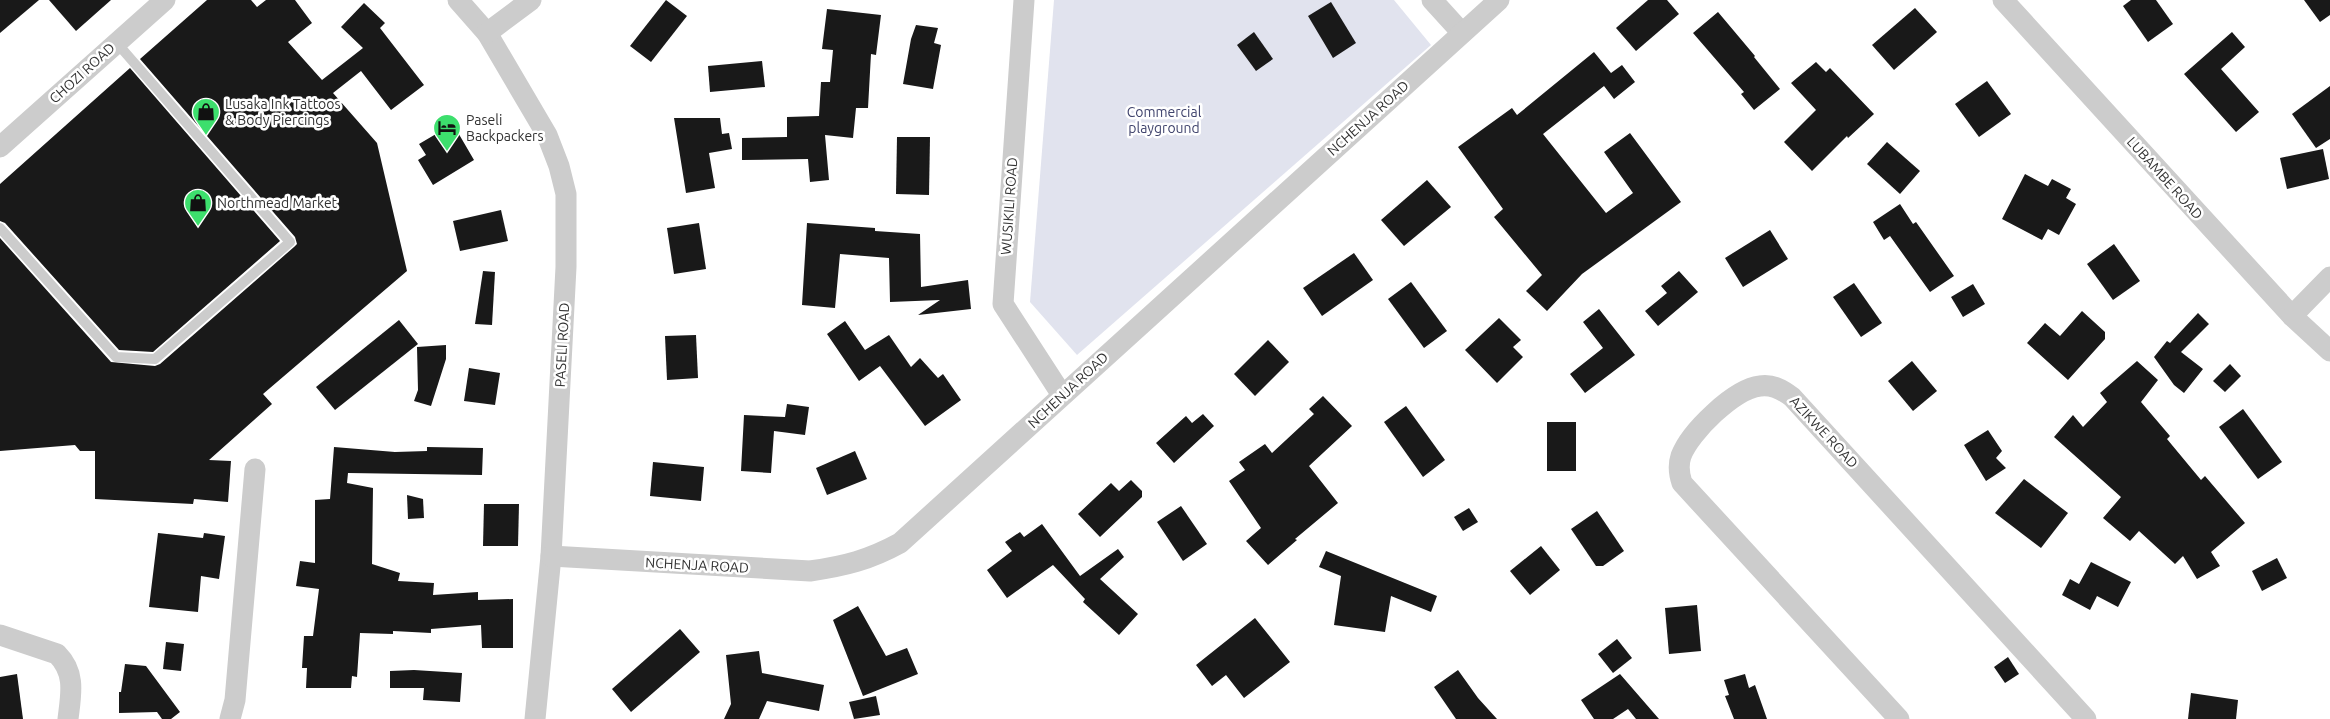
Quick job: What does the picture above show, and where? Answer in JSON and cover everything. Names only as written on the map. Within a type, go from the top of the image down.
[{"type":"street","name":"CHOZI ROAD","points":[[0,147],[116,42],[166,0]]},
{"type":"street","name":"PASELI ROAD","points":[[458,0],[487,33],[547,135],[559,166],[566,194],[566,266],[551,556],[535,719]]},
{"type":"street","points":[[487,33],[531,0]]},
{"type":"street","name":"WUSIKILI ROAD","points":[[1024,0],[1003,304],[1062,395]]},
{"type":"street","points":[[1432,0],[1462,33]]},
{"type":"street","name":"NCHENJA ROAD","points":[[551,556],[810,571],[848,566],[874,557],[914,532],[1062,395],[1499,0]]},
{"type":"street","name":"LUBAMBE ROAD","points":[[2003,0],[2292,316],[2330,351]]},
{"type":"street","points":[[2292,316],[2330,277]]},
{"type":"street","name":"AZIKWE ROAD","points":[[1899,719],[1686,489],[1679,476],[1680,458],[1687,444],[1718,410],[1740,394],[1759,386],[1771,386],[1783,390],[1792,397],[2086,719]]},
{"type":"street","points":[[230,719],[235,700],[255,469]]},
{"type":"street","points":[[0,635],[57,654],[63,660],[72,680],[68,719]]},
{"type":"lane","points":[[0,228],[116,357],[155,359],[290,242],[116,42]]},
{"type":"green space","name":"Commercial playground","points":[[1054,0],[1394,0],[1431,45],[1077,355],[1030,302]]},
{"type":"building","points":[[0,0],[39,0],[0,33]]},
{"type":"building","points":[[49,0],[111,0],[76,31]]},
{"type":"building","points":[[207,0],[251,0],[257,7],[266,0],[295,0],[312,23],[288,42],[322,80],[363,48],[341,27],[364,3],[385,23],[380,28],[424,85],[391,110],[361,71],[333,93],[377,143],[407,271],[263,394],[272,404],[209,460],[231,461],[228,502],[194,499],[193,504],[95,499],[95,451],[80,451],[75,445],[0,451],[0,238],[111,362],[155,366],[160,364],[297,244],[295,237],[140,59]]},
{"type":"building","points":[[666,0],[687,16],[651,62],[630,46]]},
{"type":"building","points":[[1648,0],[1667,0],[1679,14],[1636,51],[1616,28]]},
{"type":"building","points":[[2131,0],[2156,0],[2173,24],[2148,42],[2123,6]]},
{"type":"building","points":[[2304,0],[2330,0],[2330,15],[2320,22]]},
{"type":"building","points":[[1331,2],[1356,43],[1333,58],[1308,16]]},
{"type":"building","points":[[1915,8],[1937,32],[1894,70],[1872,45]]},
{"type":"building","points":[[827,9],[881,15],[876,55],[871,54],[868,108],[856,108],[853,138],[825,135],[829,180],[810,182],[808,159],[742,160],[742,138],[787,137],[787,117],[819,116],[821,82],[830,82],[833,50],[822,49]]},
{"type":"building","points":[[1718,12],[1780,89],[1754,110],[1741,94],[1744,92],[1693,33]]},
{"type":"building","points":[[916,25],[938,28],[934,43],[941,45],[933,89],[903,84],[911,39]]},
{"type":"building","points":[[1254,32],[1273,59],[1256,71],[1237,45]]},
{"type":"building","points":[[2232,32],[2245,47],[2221,69],[2259,112],[2236,132],[2184,74]]},
{"type":"building","points":[[1594,52],[1611,73],[1622,65],[1635,82],[1614,99],[1604,86],[1543,134],[1606,213],[1633,193],[1604,152],[1630,133],[1681,202],[1582,274],[1547,311],[1526,291],[1542,275],[1494,217],[1503,209],[1458,147],[1512,108],[1517,115]]},
{"type":"building","points":[[762,61],[765,87],[710,92],[708,66]]},
{"type":"building","points":[[1816,62],[1826,72],[1830,68],[1874,114],[1848,138],[1847,136],[1812,171],[1784,142],[1816,110],[1791,83]]},
{"type":"building","points":[[130,68],[280,241],[153,352],[119,350],[5,223],[0,221],[0,184]]},
{"type":"building","points":[[1987,81],[2011,114],[1979,137],[1955,104]]},
{"type":"building","points":[[2330,86],[2330,139],[2316,148],[2292,114]]},
{"type":"building","points":[[674,118],[720,118],[722,134],[729,133],[732,149],[709,153],[715,188],[686,193]]},
{"type":"building","points":[[453,124],[474,160],[433,185],[418,160],[426,155],[419,144]]},
{"type":"building","points":[[897,137],[930,137],[929,195],[896,194]]},
{"type":"building","points":[[1887,142],[1920,171],[1900,194],[1867,164]]},
{"type":"building","points":[[2323,149],[2329,179],[2287,189],[2280,158]]},
{"type":"building","points":[[2025,174],[2048,186],[2052,179],[2071,189],[2066,198],[2076,204],[2059,235],[2048,229],[2042,240],[2002,219]]},
{"type":"building","points":[[1427,180],[1451,207],[1404,246],[1381,220]]},
{"type":"building","points":[[1900,204],[1913,224],[1916,222],[1954,276],[1930,292],[1890,236],[1884,240],[1873,222]]},
{"type":"building","points":[[501,210],[508,241],[460,251],[453,221]]},
{"type":"building","points":[[699,223],[706,269],[674,274],[667,228]]},
{"type":"building","points":[[807,223],[875,228],[875,231],[920,234],[921,287],[968,280],[971,309],[918,315],[940,300],[890,302],[889,258],[840,254],[835,308],[802,305]]},
{"type":"building","points":[[1770,230],[1788,259],[1743,287],[1725,258]]},
{"type":"building","points":[[2114,244],[2140,281],[2113,300],[2087,264]]},
{"type":"building","points":[[1354,253],[1373,280],[1322,316],[1303,288]]},
{"type":"building","points":[[483,271],[495,272],[492,325],[475,324]]},
{"type":"building","points":[[1679,271],[1698,292],[1658,326],[1645,311],[1667,293],[1661,286]]},
{"type":"building","points":[[1411,282],[1447,331],[1424,348],[1388,299]]},
{"type":"building","points":[[1854,283],[1882,323],[1861,337],[1833,297]]},
{"type":"building","points":[[1973,284],[1985,304],[1963,317],[1951,297]]},
{"type":"building","points":[[1599,309],[1635,355],[1585,393],[1570,374],[1603,348],[1583,322]]},
{"type":"building","points":[[2082,311],[2105,332],[2105,339],[2068,380],[2027,343],[2045,323],[2060,336]]},
{"type":"building","points":[[2198,313],[2209,324],[2181,352],[2203,369],[2184,393],[2174,385],[2154,357],[2167,341],[2170,343]]},
{"type":"building","points":[[1499,318],[1521,340],[1513,347],[1523,357],[1497,383],[1465,350]]},
{"type":"building","points":[[399,320],[418,344],[335,410],[316,387]]},
{"type":"building","points":[[845,321],[865,350],[889,335],[911,367],[920,358],[938,378],[943,374],[961,400],[925,426],[880,366],[859,381],[827,334]]},
{"type":"building","points":[[696,335],[698,378],[667,380],[665,336]]},
{"type":"building","points":[[1268,340],[1289,362],[1255,396],[1234,374]]},
{"type":"building","points":[[446,345],[446,359],[431,406],[414,401],[418,390],[417,347]]},
{"type":"building","points":[[1912,361],[1937,391],[1913,411],[1888,381]]},
{"type":"building","points":[[2137,361],[2158,380],[2141,402],[2170,436],[2167,439],[2201,480],[2205,476],[2245,523],[2211,552],[2220,566],[2197,579],[2183,556],[2175,564],[2139,531],[2130,541],[2103,518],[2121,497],[2054,437],[2073,415],[2083,427],[2107,402],[2100,393]]},
{"type":"building","points":[[2230,364],[2241,376],[2225,392],[2213,381]]},
{"type":"building","points":[[469,368],[500,373],[495,405],[464,401]]},
{"type":"building","points":[[1323,396],[1352,426],[1309,466],[1338,503],[1295,539],[1297,540],[1268,565],[1246,541],[1261,528],[1229,481],[1245,470],[1239,462],[1265,444],[1272,453],[1314,414],[1309,409]]},
{"type":"building","points":[[787,404],[809,407],[805,435],[774,431],[771,473],[741,471],[744,415],[785,417]]},
{"type":"building","points":[[1406,406],[1445,460],[1423,477],[1384,422]]},
{"type":"building","points":[[2243,409],[2282,462],[2258,479],[2219,427]]},
{"type":"building","points":[[1203,414],[1214,426],[1174,463],[1156,443],[1186,416],[1192,423]]},
{"type":"building","points":[[1547,422],[1576,422],[1576,471],[1547,471]]},
{"type":"building","points":[[1988,430],[2002,451],[1996,458],[2006,468],[1986,481],[1964,445]]},
{"type":"building","points":[[334,447],[395,452],[427,451],[427,447],[483,448],[482,475],[348,473],[347,483],[373,488],[372,564],[400,573],[398,581],[434,583],[433,595],[478,592],[478,600],[513,599],[513,648],[482,648],[481,625],[431,629],[431,633],[393,631],[393,634],[360,633],[357,677],[352,676],[351,688],[306,688],[307,668],[302,668],[304,636],[313,636],[319,589],[296,586],[300,561],[315,563],[315,500],[330,499]]},
{"type":"building","points":[[855,451],[867,479],[827,495],[816,468]]},
{"type":"building","points":[[653,462],[704,467],[701,501],[650,496]]},
{"type":"building","points":[[2024,479],[2068,513],[2041,548],[1995,513]]},
{"type":"building","points":[[1131,480],[1142,491],[1142,497],[1100,537],[1078,514],[1111,483],[1119,491]]},
{"type":"building","points":[[407,495],[423,499],[424,518],[408,519]]},
{"type":"building","points":[[484,504],[519,504],[518,546],[483,546]]},
{"type":"building","points":[[1181,506],[1207,544],[1183,561],[1157,522]]},
{"type":"building","points":[[1469,508],[1478,522],[1463,531],[1454,517]]},
{"type":"building","points":[[1597,511],[1624,551],[1603,566],[1596,566],[1571,529]]},
{"type":"building","points":[[1042,524],[1080,576],[1118,549],[1124,557],[1100,579],[1138,614],[1119,635],[1083,602],[1085,599],[1053,565],[1007,598],[987,570],[1012,551],[1005,542],[1020,532],[1024,537]]},
{"type":"building","points":[[158,533],[203,538],[204,533],[225,536],[219,579],[201,576],[198,612],[149,607]]},
{"type":"building","points":[[1541,546],[1560,570],[1530,595],[1510,571]]},
{"type":"building","points":[[1326,551],[1437,596],[1431,612],[1391,596],[1385,632],[1334,625],[1341,576],[1319,567]]},
{"type":"building","points":[[2277,558],[2287,578],[2262,591],[2252,571]]},
{"type":"building","points":[[2091,562],[2131,582],[2118,607],[2097,596],[2090,610],[2062,595],[2070,579],[2079,584]]},
{"type":"building","points":[[1697,605],[1701,651],[1669,654],[1665,608]]},
{"type":"building","points":[[858,606],[886,656],[907,648],[918,674],[863,696],[833,620]]},
{"type":"building","points":[[1255,618],[1290,662],[1244,698],[1226,675],[1212,686],[1196,665]]},
{"type":"building","points":[[680,629],[700,652],[631,712],[612,689]]},
{"type":"building","points":[[1617,639],[1632,658],[1613,673],[1598,654]]},
{"type":"building","points":[[166,642],[184,644],[181,671],[163,669]]},
{"type":"building","points":[[759,651],[762,673],[824,685],[819,711],[767,701],[759,719],[724,719],[731,704],[726,655]]},
{"type":"building","points":[[2008,657],[2019,674],[2005,683],[1994,667]]},
{"type":"building","points":[[125,664],[146,666],[180,712],[171,719],[162,719],[157,712],[119,713],[119,692],[121,692]]},
{"type":"building","points":[[414,670],[462,673],[460,702],[423,700],[424,688],[390,688],[390,671]]},
{"type":"building","points":[[1458,670],[1478,698],[1497,719],[1456,719],[1434,687]]},
{"type":"building","points":[[17,674],[23,719],[0,719],[0,677]]},
{"type":"building","points":[[1620,674],[1659,719],[1636,719],[1628,709],[1613,719],[1594,719],[1581,700]]},
{"type":"building","points":[[1745,674],[1749,688],[1755,685],[1767,719],[1734,719],[1725,696],[1729,695],[1724,680]]},
{"type":"building","points":[[2191,693],[2238,700],[2236,719],[2188,719]]},
{"type":"building","points":[[876,696],[880,715],[854,719],[849,702]]},
{"type":"place","name":"Lusaka Ink Tattoos & Body Piercings","points":[[206,136]]},
{"type":"place","name":"Paseli Backpackers","points":[[447,152]]},
{"type":"place","name":"Northmead Market","points":[[198,227]]}]
